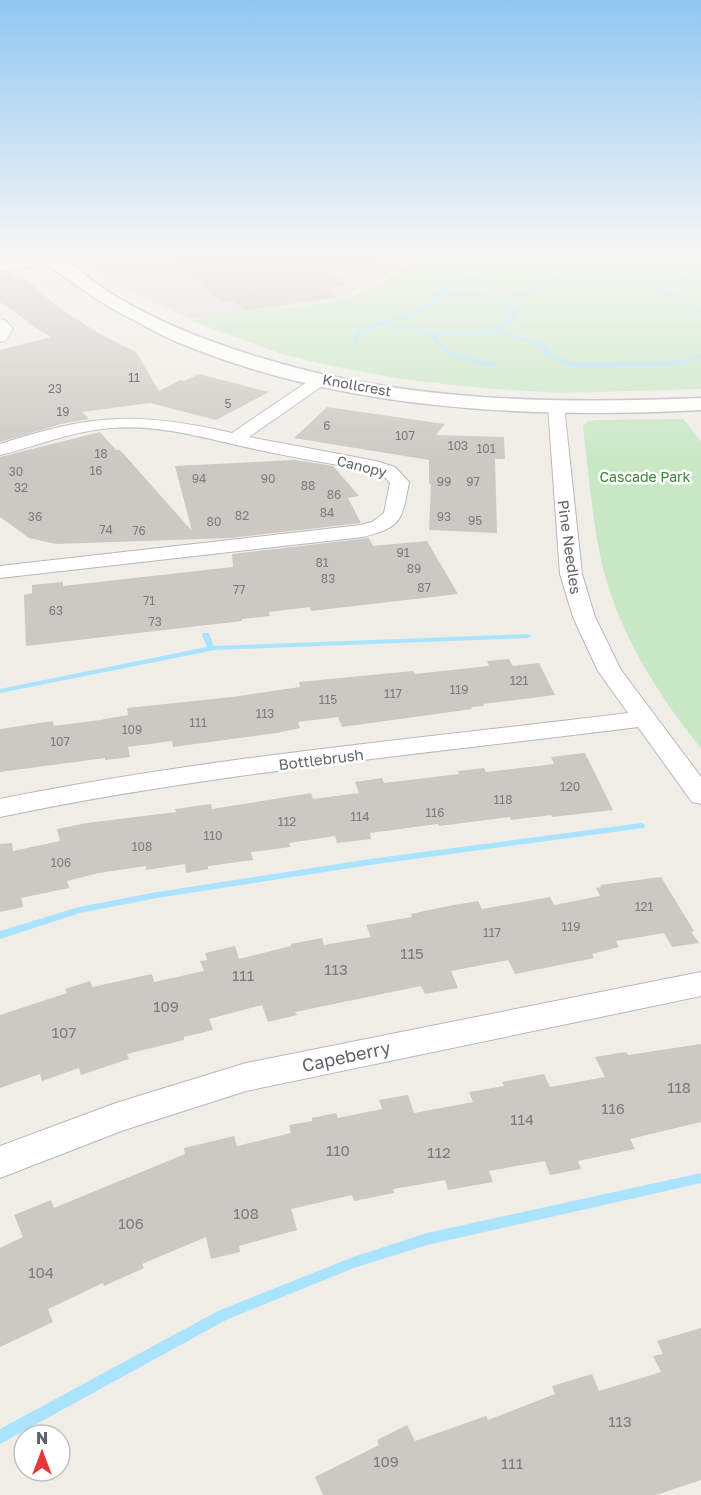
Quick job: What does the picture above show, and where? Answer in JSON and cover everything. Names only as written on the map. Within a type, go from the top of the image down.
[{"type":"street","name":"Knollcrest","points":[[156,323],[242,358],[322,379],[440,398],[556,406],[635,407],[701,404]]},
{"type":"street","points":[[236,439],[322,379]]},
{"type":"street","name":"Pine Needles","points":[[556,406],[566,536],[576,595],[600,652],[643,719],[701,796]]},
{"type":"street","name":"Canopy","points":[[0,450],[64,429],[123,422],[168,424],[389,471],[400,482],[396,512],[386,523],[363,531],[0,572]]},
{"type":"street","name":"Bottlebrush","points":[[0,808],[203,774],[643,719]]},
{"type":"street","name":"Capeberry","points":[[0,1162],[126,1114],[246,1077],[701,984]]},
{"type":"green space","points":[[196,323],[701,323],[701,389],[562,393],[481,388],[402,379],[282,354]]},
{"type":"green space","name":"Cascade Park","points":[[683,419],[701,441],[701,748],[670,707],[642,663],[610,593],[596,534],[583,427],[586,422],[597,420]]},
{"type":"building","points":[[27,323],[82,323],[136,352],[159,391],[180,380],[184,381],[199,374],[269,392],[216,420],[150,403],[82,412],[89,419],[61,424],[0,442],[0,350],[51,337]]},
{"type":"building","points":[[327,407],[445,424],[436,435],[504,437],[505,459],[495,459],[497,533],[429,530],[431,484],[429,484],[429,460],[294,438]]},
{"type":"building","points":[[100,432],[116,450],[120,450],[192,531],[175,466],[295,460],[333,466],[359,496],[348,498],[361,523],[230,538],[56,544],[29,538],[0,517],[0,457]]},
{"type":"building","points":[[369,538],[373,546],[427,541],[458,594],[311,611],[310,607],[269,612],[270,616],[242,619],[242,621],[26,646],[24,595],[32,593],[32,585],[63,582],[63,586],[233,567],[232,554]]},
{"type":"building","points":[[509,659],[513,666],[539,663],[555,695],[342,727],[338,717],[298,722],[300,728],[277,733],[173,747],[172,741],[128,747],[130,757],[105,760],[105,758],[0,772],[0,729],[53,721],[54,726],[100,720],[128,715],[127,708],[300,687],[299,682],[489,666],[487,661]]},
{"type":"building","points":[[585,753],[613,810],[552,817],[551,815],[511,820],[510,817],[439,826],[438,824],[370,833],[371,839],[337,843],[335,836],[289,843],[291,847],[251,852],[253,860],[208,866],[208,869],[186,873],[185,864],[146,870],[146,866],[99,873],[67,881],[69,888],[21,898],[23,907],[0,912],[0,844],[12,843],[13,851],[60,841],[57,829],[87,823],[176,812],[175,809],[211,804],[212,809],[311,793],[313,799],[359,793],[355,782],[382,778],[384,783],[459,774],[458,771],[484,768],[486,772],[554,764],[551,757]]},
{"type":"building","points":[[661,877],[699,943],[672,947],[664,933],[616,941],[619,947],[592,954],[594,958],[515,974],[508,960],[451,971],[458,988],[425,994],[421,986],[295,1012],[297,1015],[268,1022],[262,1005],[209,1019],[213,1030],[184,1037],[184,1040],[127,1054],[129,1059],[81,1075],[79,1068],[42,1081],[40,1074],[0,1088],[0,1015],[67,993],[65,989],[90,981],[92,987],[152,974],[154,982],[204,971],[200,961],[207,960],[205,953],[235,946],[239,959],[322,938],[324,945],[371,937],[366,925],[412,917],[411,914],[448,906],[478,901],[482,909],[550,897],[554,905],[600,896],[596,888],[602,887],[600,885]]},
{"type":"building","points":[[701,1044],[701,1122],[630,1139],[635,1149],[578,1161],[581,1169],[550,1175],[545,1161],[489,1171],[493,1182],[448,1190],[445,1180],[393,1189],[394,1193],[354,1201],[352,1195],[291,1209],[297,1230],[239,1246],[240,1252],[211,1259],[206,1237],[142,1264],[144,1268],[104,1286],[103,1283],[48,1309],[53,1322],[0,1347],[0,1248],[23,1237],[14,1215],[51,1200],[54,1208],[185,1154],[184,1148],[234,1136],[237,1146],[291,1133],[289,1125],[312,1121],[312,1118],[336,1113],[338,1118],[382,1109],[379,1100],[408,1095],[414,1113],[473,1102],[469,1092],[504,1086],[502,1082],[544,1074],[550,1087],[605,1077],[595,1057],[626,1052],[628,1055]]},
{"type":"building","points":[[701,1328],[701,1480],[656,1495],[323,1495],[315,1477],[379,1445],[377,1440],[407,1425],[415,1441],[486,1416],[488,1420],[555,1394],[552,1386],[592,1374],[599,1391],[661,1372],[653,1356],[663,1354],[657,1341]]},
{"type":"waterway","points":[[354,346],[358,333],[380,323]]},
{"type":"waterway","points":[[380,323],[431,334],[500,332]]},
{"type":"waterway","points":[[500,332],[508,323]]},
{"type":"waterway","points":[[500,332],[540,345],[552,357],[572,365],[667,364],[689,361],[701,355]]},
{"type":"waterway","points":[[432,334],[436,341],[450,352],[496,365]]},
{"type":"waterway","points":[[206,635],[211,648]]},
{"type":"waterway","points":[[0,691],[215,648],[528,636]]},
{"type":"waterway","points":[[0,935],[79,910],[157,895],[370,862],[641,826]]},
{"type":"waterway","points":[[0,1437],[223,1315],[353,1263],[427,1239],[701,1178]]}]
